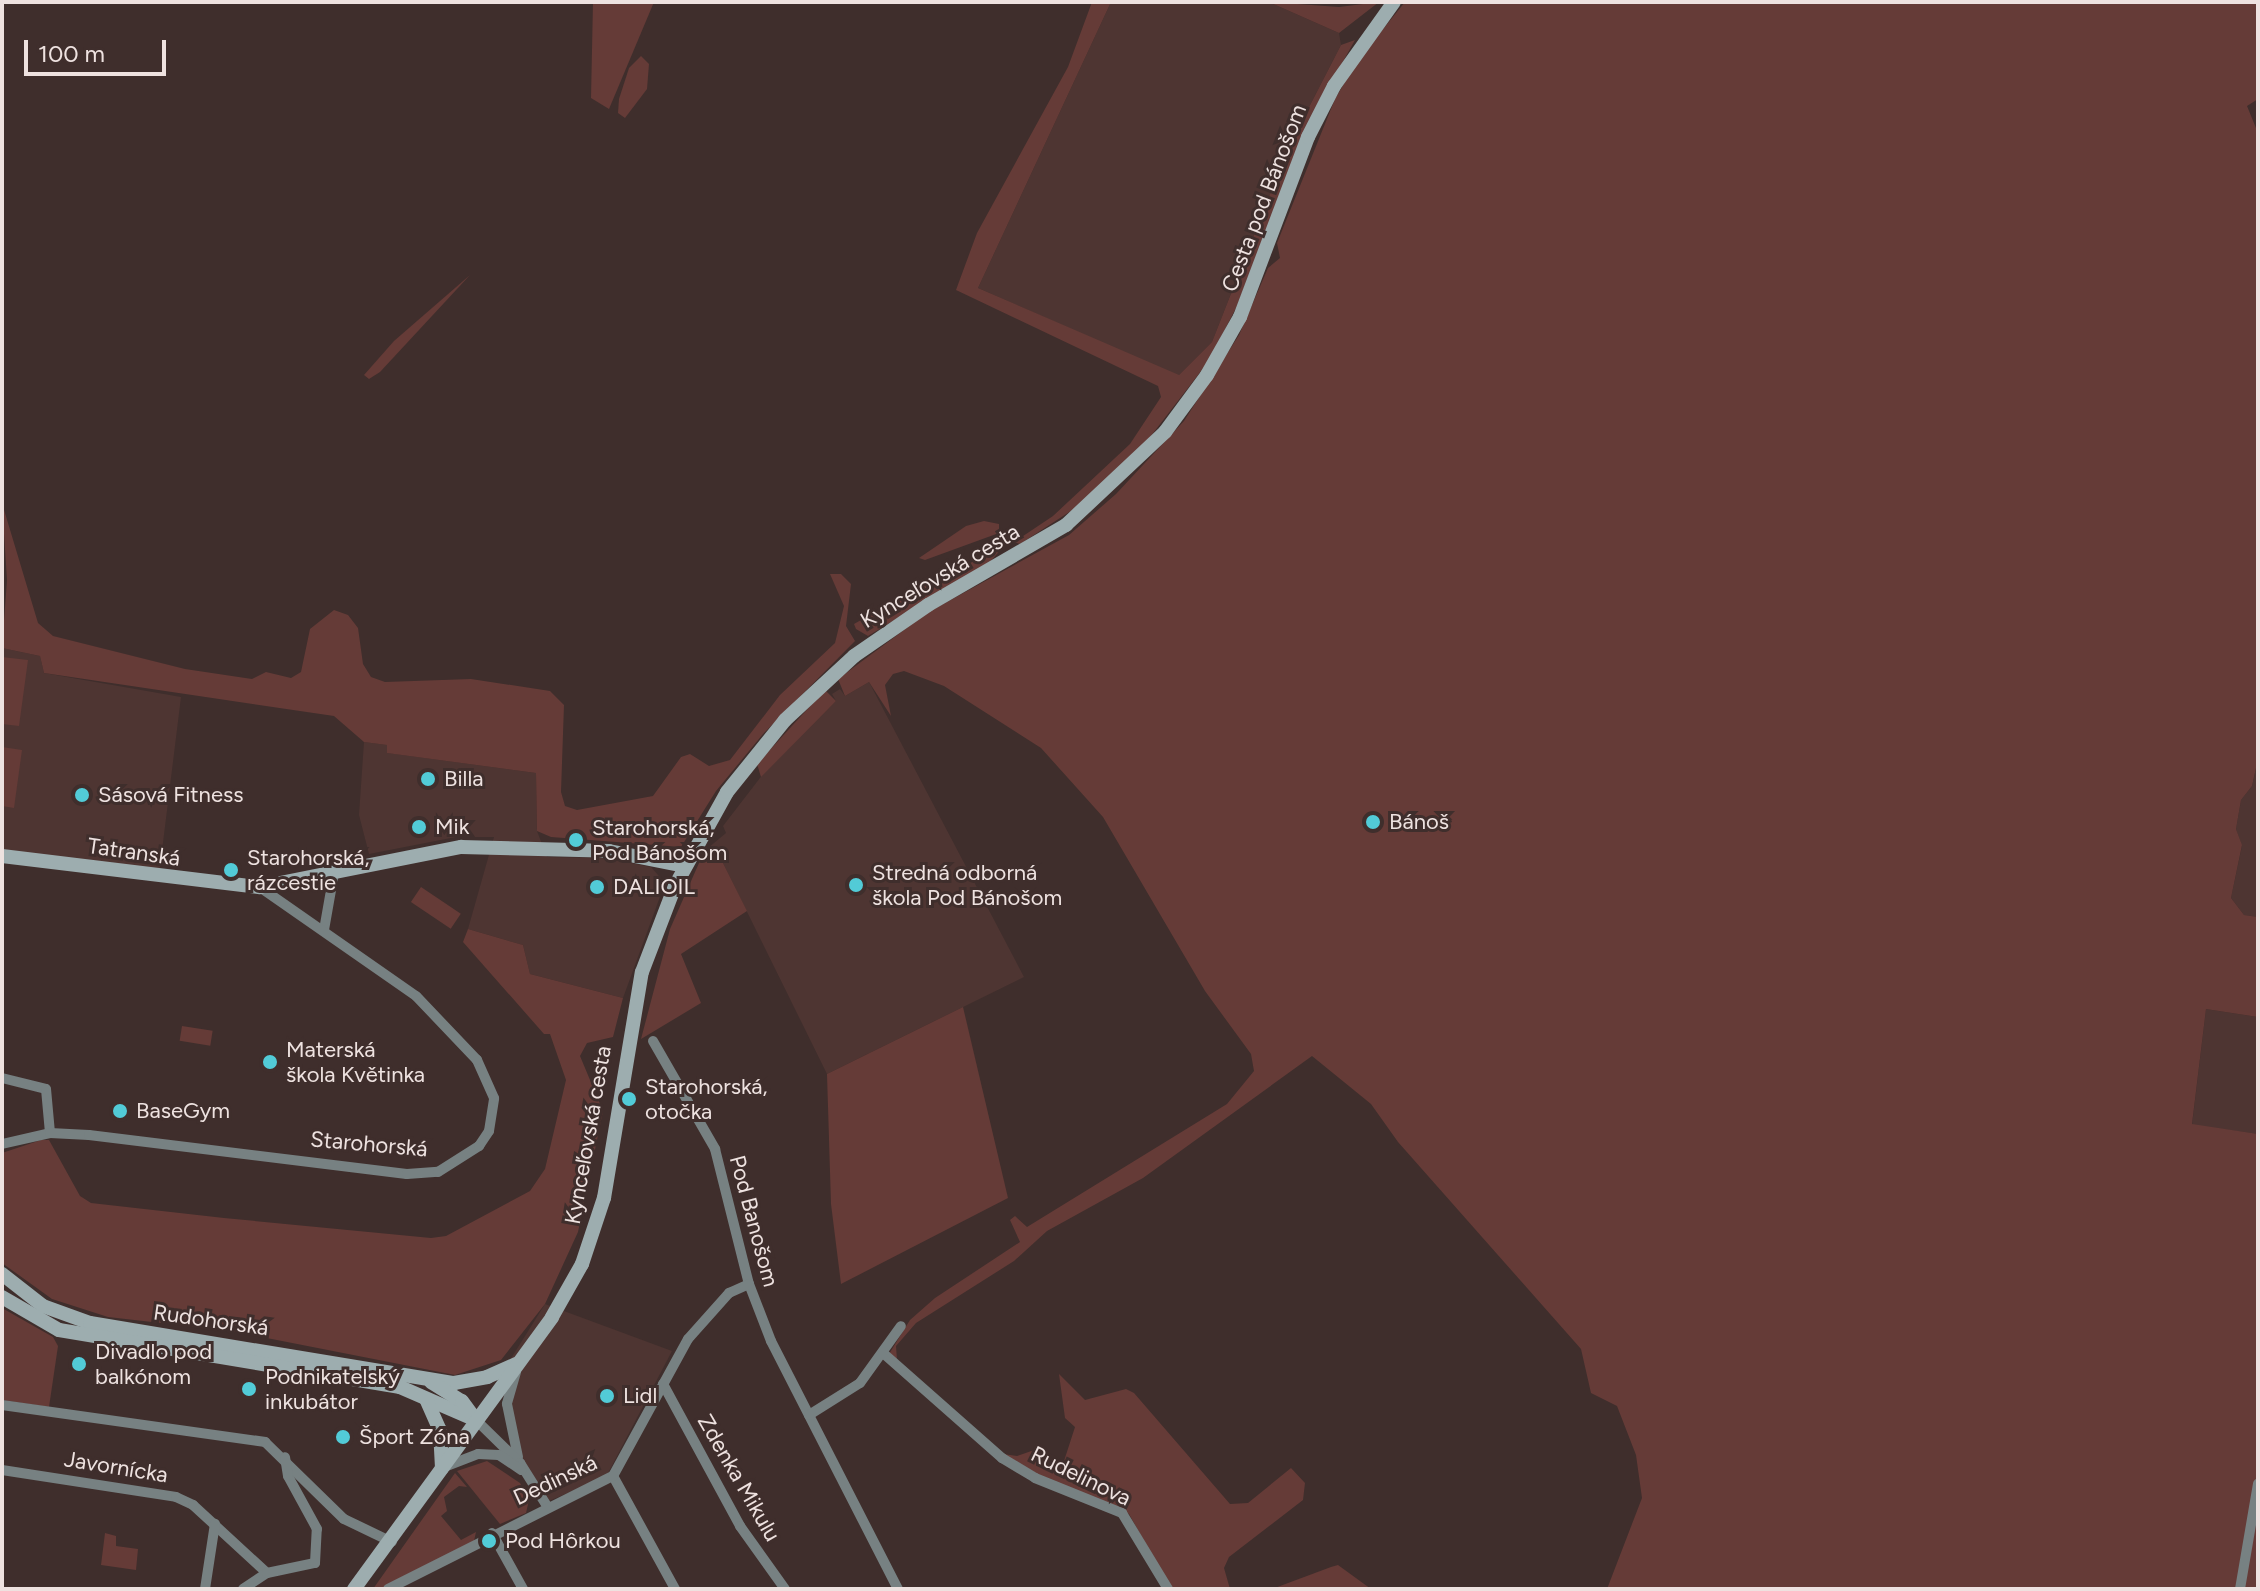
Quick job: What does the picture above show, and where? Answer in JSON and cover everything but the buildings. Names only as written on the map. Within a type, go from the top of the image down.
[{"type":"street","name":"Cesta pod Bánošom","points":[[1207,375],[1249,297],[1321,112],[1353,54],[1394,2]]},
{"type":"street","name":"Kynceľovská cesta","points":[[354,1589],[393,1542],[571,1286],[594,1232],[634,1003],[658,927],[685,866],[744,768],[818,687],[907,617],[1081,513],[1153,446],[1207,375]]},
{"type":"street","points":[[260,887],[461,847],[609,851],[685,866]]},
{"type":"street","name":"Tatranská","points":[[7,857],[260,887]]},
{"type":"street","points":[[324,930],[334,873]]},
{"type":"street","name":"Starohorská","points":[[2,1144],[50,1133],[89,1135],[407,1174],[438,1172],[461,1161],[489,1131],[491,1084],[477,1060],[416,996],[260,887]]},
{"type":"street","name":"Pod Banošom","points":[[653,1041],[715,1149],[749,1284],[809,1415],[898,1589]]},
{"type":"street","points":[[2,1078],[41,1085],[49,1100],[50,1133]]},
{"type":"street","name":"Rudohorská","points":[[2,1274],[43,1306],[90,1323],[371,1366],[427,1379],[469,1382],[520,1362]]},
{"type":"street","name":"Dedinská","points":[[388,1589],[492,1533],[613,1476],[694,1332],[729,1293],[749,1284]]},
{"type":"street","name":"Rudohorská","points":[[2,1297],[59,1330],[368,1380],[476,1420]]},
{"type":"street","points":[[809,1415],[860,1383],[901,1326]]},
{"type":"street","name":"Rudelinova","points":[[883,1353],[1002,1458],[1035,1478],[1122,1513],[1168,1589]]},
{"type":"street","points":[[520,1362],[507,1404],[509,1430],[520,1463]]},
{"type":"street","name":"Rudohorská","points":[[427,1379],[462,1401],[476,1420]]},
{"type":"street","name":"Zdenka Mikulu","points":[[663,1384],[740,1526],[785,1589]]},
{"type":"street","points":[[426,1399],[440,1430],[442,1468],[466,1456],[499,1455],[527,1474]]},
{"type":"street","points":[[2,1405],[250,1438],[275,1447],[358,1529],[393,1542]]},
{"type":"street","points":[[476,1420],[520,1463],[547,1506]]},
{"type":"street","points":[[243,1589],[267,1573],[315,1563],[317,1529],[288,1476],[285,1457]]},
{"type":"street","name":"Javornícka","points":[[2,1470],[176,1497],[215,1524],[267,1573]]},
{"type":"street","points":[[613,1476],[675,1589]]},
{"type":"street","points":[[2240,1589],[2258,1484]]},
{"type":"street","points":[[205,1589],[215,1524]]},
{"type":"street","points":[[492,1533],[523,1589]]},
{"type":"shaded area","points":[[593,2],[654,2],[609,109],[591,98]]},
{"type":"shaded area","points":[[1092,2],[1111,2],[978,288],[1179,375],[1212,342],[1289,146],[1341,45],[1355,40],[1305,129],[1237,306],[1208,362],[1147,441],[1077,507],[1020,544],[1014,542],[1053,516],[1130,444],[1161,397],[1158,386],[956,290],[977,233],[1068,67]]},
{"type":"shaded area","points":[[1111,2],[1269,2],[1339,33],[1341,45],[1289,146],[1212,342],[1178,376],[978,288]]},
{"type":"shaded area","points":[[1269,2],[1339,7],[1379,2],[1339,33]]},
{"type":"shaded area","points":[[1405,2],[2258,2],[2258,99],[2247,106],[2258,133],[2258,759],[2252,786],[2241,800],[2236,829],[2242,845],[2231,898],[2244,915],[2258,917],[2258,1017],[2206,1009],[2192,1124],[2258,1134],[2258,1467],[2237,1589],[1607,1589],[1642,1498],[1636,1455],[1617,1406],[1591,1393],[1581,1349],[1398,1142],[1371,1104],[1312,1056],[1143,1178],[1047,1231],[1014,1261],[916,1323],[896,1346],[897,1360],[889,1354],[910,1320],[935,1298],[1020,1242],[1010,1220],[1015,1216],[1027,1227],[1227,1104],[1254,1071],[1251,1054],[1205,991],[1103,817],[1041,748],[944,686],[904,671],[893,674],[885,685],[891,716],[869,682],[845,696],[838,679],[927,613],[1069,535],[1116,494],[1184,421],[1239,335],[1268,268],[1280,258],[1277,243],[1335,99],[1358,60]]},
{"type":"shaded area","points":[[641,56],[649,64],[647,89],[625,118],[618,113],[619,99],[629,68]]},
{"type":"shaded area","points":[[470,275],[380,372],[369,379],[364,375],[394,341]]},
{"type":"shaded area","points":[[2,503],[38,623],[53,636],[185,669],[252,679],[266,672],[291,678],[301,672],[310,629],[334,610],[348,615],[358,628],[363,664],[371,677],[385,682],[471,679],[550,691],[564,705],[561,792],[565,806],[577,810],[653,796],[681,757],[690,754],[709,766],[730,760],[780,695],[835,643],[844,606],[830,574],[841,574],[851,584],[846,626],[855,641],[763,734],[716,791],[681,847],[551,837],[537,831],[536,773],[387,753],[387,745],[364,742],[334,716],[44,673],[40,656],[2,648],[7,580]]},
{"type":"shaded area","points":[[984,521],[999,524],[999,533],[925,560],[919,558],[966,526]]},
{"type":"shaded area","points":[[1002,548],[990,562],[868,636],[856,629],[854,624],[915,589]]},
{"type":"shaded area","points":[[2,648],[40,656],[44,673],[181,697],[159,875],[2,852]]},
{"type":"shaded area","points":[[2,657],[28,660],[19,726],[2,724]]},
{"type":"shaded area","name":"Stredná odborná škola Pod Bánošom","points":[[869,682],[1024,977],[827,1074],[721,859],[708,848],[726,833],[723,826],[773,761],[836,701],[832,694],[840,689],[845,696]]},
{"type":"shaded area","points":[[825,690],[836,701],[761,777],[757,764]]},
{"type":"shaded area","points":[[364,742],[388,745],[388,753],[536,773],[537,831],[547,857],[605,858],[651,867],[665,883],[623,998],[530,974],[523,945],[468,929],[494,837],[456,837],[369,854],[359,815]]},
{"type":"shaded area","points":[[2,747],[22,750],[14,808],[2,806]]},
{"type":"shaded area","points":[[2258,759],[2258,917],[2244,915],[2231,898],[2242,846],[2236,829],[2241,800],[2252,786]]},
{"type":"shaded area","points":[[706,847],[721,859],[747,911],[681,954],[701,1003],[641,1039],[670,929]]},
{"type":"shaded area","points":[[421,887],[461,914],[451,929],[411,902]]},
{"type":"shaded area","points":[[468,929],[523,945],[530,974],[623,998],[613,1037],[587,1043],[580,1056],[603,1111],[578,1232],[545,1304],[501,1360],[455,1375],[231,1331],[108,1317],[52,1299],[2,1263],[2,1153],[41,1140],[49,1140],[80,1196],[91,1203],[224,1218],[431,1238],[446,1236],[530,1191],[545,1169],[566,1080],[550,1034],[544,1034],[463,942]]},
{"type":"shaded area","points":[[963,1007],[1008,1198],[841,1284],[831,1204],[827,1074]]},
{"type":"shaded area","points":[[2206,1009],[2258,1017],[2258,1134],[2192,1125]]},
{"type":"shaded area","points":[[182,1026],[213,1031],[210,1046],[180,1041]]},
{"type":"shaded area","points":[[545,1304],[672,1351],[606,1477],[544,1503],[518,1465],[505,1368]]},
{"type":"shaded area","points":[[2,1308],[53,1337],[58,1346],[49,1407],[2,1400]]},
{"type":"shaded area","points":[[1059,1374],[1085,1400],[1126,1389],[1134,1393],[1230,1504],[1248,1503],[1291,1468],[1305,1483],[1303,1500],[1229,1557],[1224,1568],[1230,1589],[1171,1589],[1129,1514],[1050,1481],[1003,1454],[1017,1456],[1043,1447],[1055,1460],[1064,1461],[1075,1427],[1065,1418]]},
{"type":"shaded area","points":[[487,1461],[520,1483],[529,1500],[526,1513],[500,1524],[457,1471]]},
{"type":"shaded area","points":[[455,1473],[467,1487],[459,1486],[444,1497],[447,1511],[441,1516],[461,1540],[476,1532],[474,1541],[384,1589],[373,1589]]},
{"type":"shaded area","points":[[2258,1509],[2258,1589],[2244,1589]]},
{"type":"shaded area","points":[[105,1533],[116,1536],[116,1546],[138,1549],[136,1570],[101,1565]]},
{"type":"shaded area","points":[[1338,1565],[1371,1589],[1272,1589],[1331,1567]]},
{"type":"place","name":"Billa","points":[[428,779]]},
{"type":"place","name":"Sásová Fitness","points":[[82,795]]},
{"type":"place","name":"Bánoš","points":[[1373,822]]},
{"type":"place","name":"Mik","points":[[419,827]]},
{"type":"place","name":"Starohorská, Pod Bánošom","points":[[576,840]]},
{"type":"place","name":"Starohorská, rázcestie","points":[[231,870]]},
{"type":"place","name":"Stredná odborná škola Pod Bánošom","points":[[856,885]]},
{"type":"place","name":"DALIOIL","points":[[597,887]]},
{"type":"place","name":"Materská škola Květinka","points":[[270,1062]]},
{"type":"place","name":"Starohorská, otočka","points":[[629,1099]]},
{"type":"place","name":"BaseGym","points":[[120,1111]]},
{"type":"place","name":"Divadlo pod balkónom","points":[[79,1364]]},
{"type":"place","name":"Podnikatelský inkubátor","points":[[249,1389]]},
{"type":"place","name":"Lidl","points":[[607,1396]]},
{"type":"place","name":"Šport Zóna","points":[[343,1437]]},
{"type":"place","name":"Pod Hôrkou","points":[[489,1541]]}]
